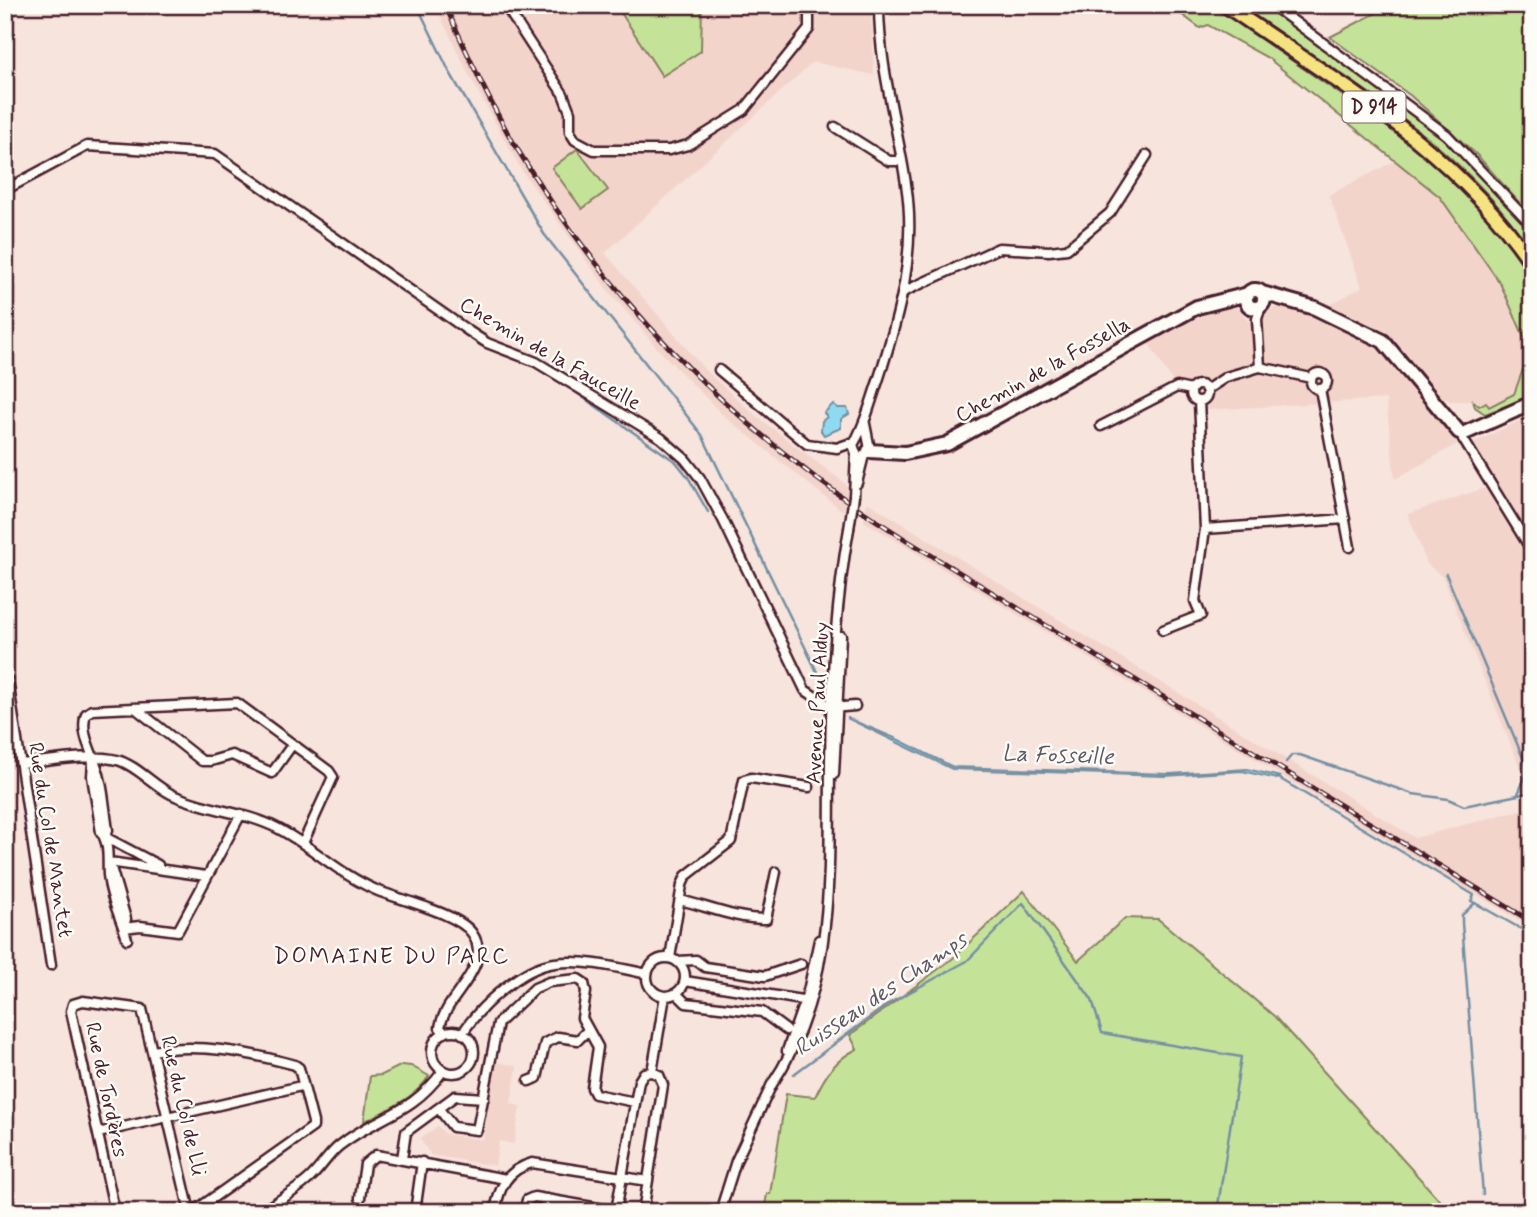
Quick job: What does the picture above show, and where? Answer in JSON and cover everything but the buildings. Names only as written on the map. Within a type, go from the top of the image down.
[{"type":"main road","name":"D 914","points":[[1225,5],[1438,156],[1480,197],[1532,264]]},
{"type":"street","points":[[505,5],[563,94],[570,112],[570,132],[575,140],[594,150],[669,150],[688,145],[744,110],[809,29],[809,5]]},
{"type":"street","points":[[879,5],[882,60],[909,210],[909,261],[905,291]]},
{"type":"street","points":[[1272,5],[1447,135],[1532,225]]},
{"type":"street","points":[[835,127],[889,161],[901,161]]},
{"type":"street","name":"Chemin de la Fauceille","points":[[5,190],[87,146],[215,154],[486,343],[543,366],[661,438],[685,459],[723,520],[805,690],[815,699],[835,704]]},
{"type":"street","points":[[905,291],[999,248],[1049,251],[1067,249],[1110,213],[1147,155]]},
{"type":"street","name":"Avenue Paul Alduy","points":[[720,1212],[736,1161],[771,1086],[796,1044],[822,955],[839,609],[849,528],[865,424],[905,291]]},
{"type":"street","name":"Chemin de la Fossella","points":[[863,447],[905,453],[947,444],[1197,307],[1220,301],[1283,298],[1315,308],[1383,341],[1463,434],[1532,551]]},
{"type":"street","points":[[1255,301],[1260,367]]},
{"type":"street","points":[[1199,401],[1205,397],[1206,390],[1226,377],[1260,367],[1311,378]]},
{"type":"street","points":[[719,370],[807,444],[863,447]]},
{"type":"street","points":[[1311,378],[1317,373],[1324,375],[1326,383],[1320,389]]},
{"type":"street","points":[[1311,378],[1311,385],[1320,389]]},
{"type":"street","points":[[1101,426],[1177,387],[1191,390],[1199,386],[1206,390]]},
{"type":"street","points":[[1320,389],[1350,547]]},
{"type":"street","points":[[1191,390],[1192,398],[1199,401]]},
{"type":"street","points":[[1163,630],[1200,615],[1195,601],[1205,528],[1199,401]]},
{"type":"street","points":[[1463,434],[1532,403]]},
{"type":"street","points":[[1205,528],[1345,519]]},
{"type":"street","name":"Rue du Col de Mantet","points":[[8,680],[51,965]]},
{"type":"street","points":[[164,868],[105,837],[101,832],[92,776],[93,759],[84,720],[86,714],[92,710],[237,703],[330,771],[332,784],[303,843]]},
{"type":"street","points":[[835,704],[855,706]]},
{"type":"street","points":[[135,708],[202,761],[232,755],[272,773],[292,744]]},
{"type":"street","points":[[21,764],[118,760],[170,793],[241,814],[303,843],[337,870],[379,891],[460,921],[473,934],[478,954],[473,972],[442,1017],[440,1028],[445,1033]]},
{"type":"street","points":[[674,959],[680,900],[686,876],[725,847],[734,835],[744,780],[751,778],[809,787]]},
{"type":"street","points":[[124,928],[141,926],[178,931],[241,814]]},
{"type":"street","points":[[105,837],[108,874],[118,920],[127,939]]},
{"type":"street","points":[[109,862],[206,876]]},
{"type":"street","points":[[680,900],[713,908],[721,913],[766,919],[776,872]]},
{"type":"street","points":[[647,974],[651,989],[665,996],[676,993],[685,981],[685,970],[674,959]]},
{"type":"street","points":[[647,974],[658,960],[693,960],[705,967],[765,976],[801,964]]},
{"type":"street","points":[[462,1034],[483,1005],[544,965],[574,962],[647,974]]},
{"type":"street","points":[[439,1109],[453,1127],[477,1130],[498,1023],[503,1015],[535,988],[549,982],[578,979],[584,984],[586,992],[582,1018],[598,1047],[592,1088],[595,1094],[635,1102]]},
{"type":"street","points":[[685,981],[808,1001]]},
{"type":"street","points":[[676,993],[686,1003],[762,1012],[786,1030]]},
{"type":"street","points":[[652,1072],[665,996]]},
{"type":"street","name":"Rue de Tordères","points":[[115,1212],[71,1011],[74,1004],[83,1001],[142,1009]]},
{"type":"street","name":"Rue du Col de Lli","points":[[142,1009],[189,1211]]},
{"type":"street","points":[[529,1082],[537,1077],[545,1043],[558,1037],[578,1040],[587,1031]]},
{"type":"street","points":[[445,1033],[462,1034],[473,1048],[471,1061],[458,1072],[443,1071],[432,1054],[436,1040],[445,1033]]},
{"type":"street","points":[[152,1051],[168,1048],[244,1051],[295,1065],[299,1068],[301,1086],[313,1127],[189,1211]]},
{"type":"street","points":[[471,1061],[489,1064]]},
{"type":"street","points":[[261,1212],[311,1177],[337,1148],[357,1133],[399,1114],[418,1100],[443,1071]]},
{"type":"street","points":[[524,1212],[531,1198],[616,1211],[641,1076],[652,1072],[659,1075],[663,1085],[643,1212]]},
{"type":"street","points":[[98,1133],[301,1086]]},
{"type":"street","points":[[402,1158],[406,1132],[461,1095],[484,1098]]},
{"type":"street","points":[[360,1198],[365,1164],[370,1157],[402,1158],[506,1178]]},
{"type":"street","points":[[415,1212],[422,1162]]},
{"type":"street","points":[[495,1212],[501,1185],[506,1178],[520,1167],[532,1163],[648,1181]]},
{"type":"street","points":[[545,1212],[547,1199]]},
{"type":"shaded area","points":[[435,5],[871,5],[874,75],[813,62],[605,253],[704,369],[755,415],[848,486],[844,512],[724,416],[659,350],[607,289],[522,171],[469,75]]},
{"type":"shaded area","points":[[1395,161],[1440,197],[1500,283],[1530,350],[1515,394],[1489,407],[1479,406],[1473,401],[1450,401],[1436,394],[1380,334],[1328,306],[1362,287],[1329,195]]},
{"type":"shaded area","points":[[1286,305],[1382,350],[1457,444],[1395,479],[1386,399],[1207,410],[1180,393],[1146,339],[1224,307],[1238,308],[1249,322],[1263,320],[1268,310]]},
{"type":"shaded area","points":[[1532,415],[1532,797],[1443,577],[1427,564],[1408,514],[1485,488],[1461,449]]},
{"type":"shaded area","points":[[867,502],[1415,838],[1532,807],[1532,928],[864,521]]},
{"type":"shaded area","points":[[495,1062],[517,1066],[511,1104],[520,1106],[514,1144],[499,1141],[495,1166],[431,1155],[420,1139],[438,1126],[445,1134],[483,1140]]},
{"type":"green space","points":[[616,5],[702,5],[701,51],[662,76]]},
{"type":"green space","points":[[1169,5],[1212,5],[1430,157],[1466,192],[1499,228],[1532,278],[1532,396],[1485,414],[1475,407],[1473,401],[1479,406],[1486,402],[1489,407],[1514,394],[1530,350],[1500,283],[1440,197],[1268,58],[1208,25],[1200,28]]},
{"type":"green space","points":[[1239,5],[1265,5],[1445,138],[1527,225],[1532,232],[1532,252],[1504,213],[1472,178],[1436,145],[1359,86]]},
{"type":"green space","points":[[1391,5],[1532,5],[1532,217],[1477,155],[1411,96],[1330,37]]},
{"type":"green space","points":[[577,149],[608,190],[582,209],[552,168]]},
{"type":"green space","points":[[1024,891],[1078,961],[1125,918],[1158,919],[1274,1016],[1450,1212],[764,1212],[767,1194],[770,1194],[786,1094],[815,1097],[832,1069],[857,1049],[850,1035],[952,959]]},
{"type":"green space","points":[[402,1065],[411,1066],[429,1076],[408,1097],[364,1122],[370,1076],[382,1075]]},
{"type":"water","points":[[833,404],[838,408],[847,408],[849,414],[841,419],[841,428],[824,435],[821,431],[822,421],[827,417],[824,413]]},
{"type":"water","points":[[847,718],[953,767],[1170,774],[1247,769],[1280,777],[1277,779],[1242,771],[1165,776],[952,769]]},
{"type":"waterway","points":[[417,5],[449,71],[544,234],[702,435],[820,678]]},
{"type":"waterway","points":[[212,157],[480,345],[502,353]]},
{"type":"waterway","points":[[515,358],[541,369]]},
{"type":"waterway","points":[[558,380],[676,462],[708,512]]},
{"type":"waterway","points":[[1446,574],[1526,765],[1526,775],[1518,794]]},
{"type":"waterway","name":"La Fosseille","points":[[1286,762],[1292,755],[1300,755],[1413,794],[1448,799],[1464,806],[1528,793]]},
{"type":"waterway","points":[[1277,777],[1474,895],[1471,901],[1475,903]]},
{"type":"waterway","name":"Ruisseau des Champs","points":[[794,1074],[888,1004],[967,961],[1023,903],[1092,1000],[1102,1033],[1241,1057],[1217,1212]]},
{"type":"waterway","points":[[1475,903],[1462,915],[1462,923],[1483,1195]]},
{"type":"waterway","points":[[1475,903],[1532,935]]},
{"type":"railway","points":[[445,5],[516,147],[596,264],[688,368],[792,460],[908,541],[1532,922]]},
{"type":"district","name":"DOMAINE DU PARC","points":[[392,957]]}]
